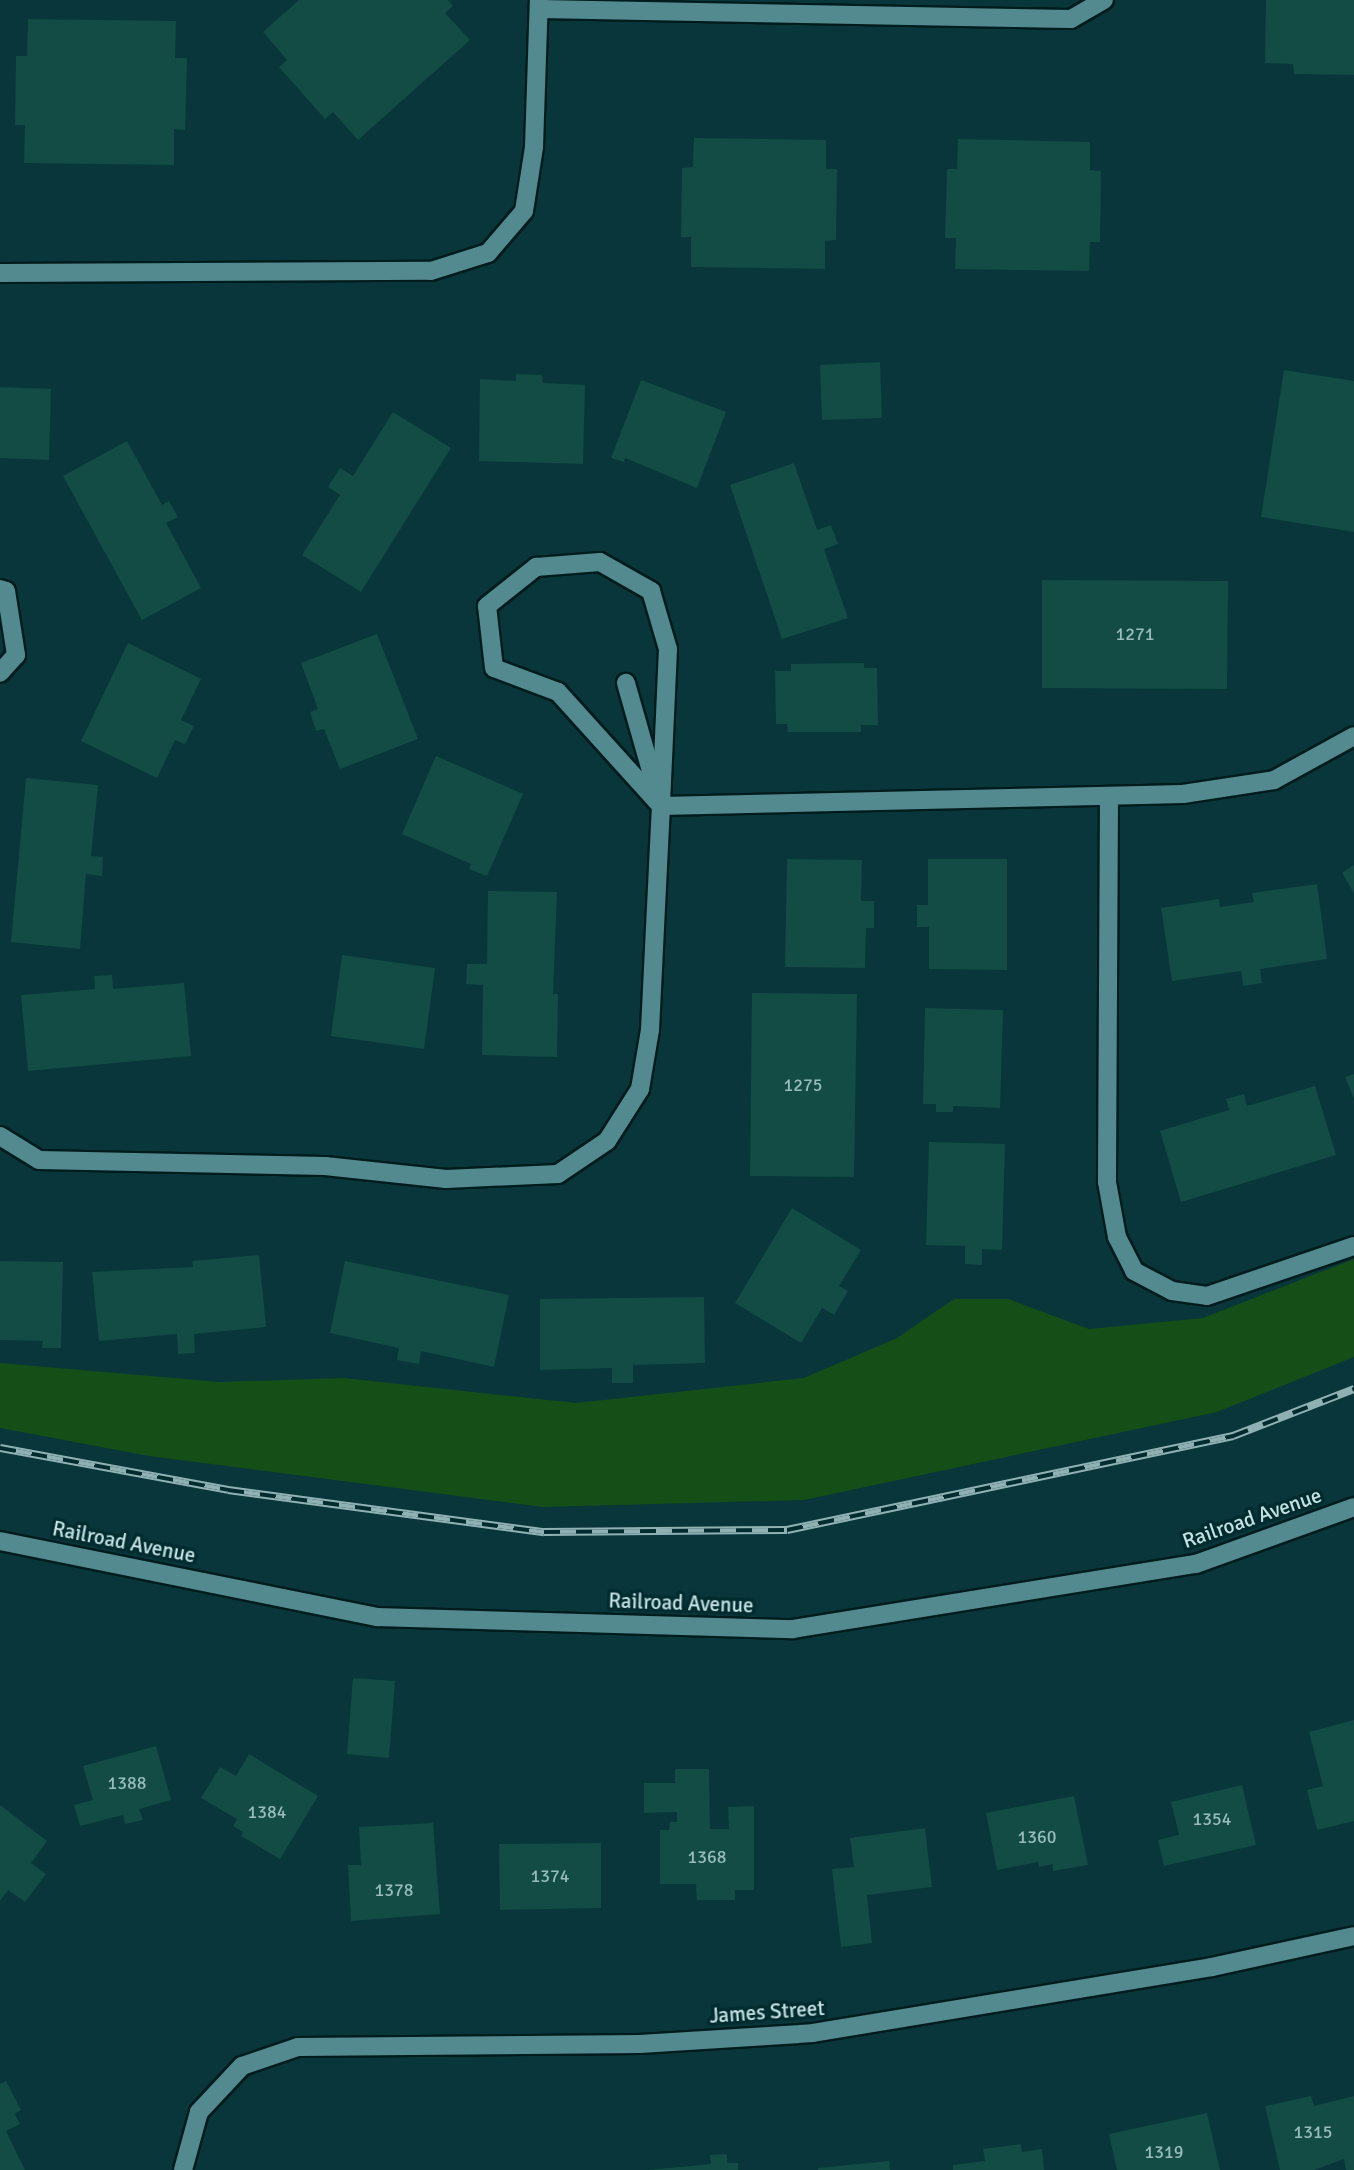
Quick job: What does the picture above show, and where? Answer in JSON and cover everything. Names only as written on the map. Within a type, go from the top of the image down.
[{"type":"street","points":[[0,273],[431,271],[488,253],[524,211],[534,146],[539,5],[1071,19],[1104,0]]},
{"type":"street","points":[[0,1136],[39,1160],[158,1166],[325,1166],[446,1179],[558,1174],[607,1141],[640,1090],[650,1030],[662,806],[667,649],[651,591],[600,562],[536,567],[487,606],[494,668],[558,692],[662,806],[1031,794],[1183,794],[1274,780],[1354,736]]},
{"type":"street","points":[[0,589],[6,591],[16,654],[0,673]]},
{"type":"street","points":[[626,683],[662,806]]},
{"type":"street","points":[[1109,796],[1107,1182],[1117,1237],[1134,1271],[1172,1291],[1208,1296],[1354,1246]]},
{"type":"street","name":"Railroad Avenue","points":[[0,1541],[377,1617],[793,1629],[1196,1564],[1354,1507]]},
{"type":"street","name":"James Street","points":[[183,2170],[199,2112],[242,2066],[298,2047],[640,2043],[813,2033],[1212,1967],[1354,1936]]},
{"type":"green space","points":[[1354,1259],[1354,1357],[1217,1412],[804,1500],[543,1507],[149,1456],[0,1428],[0,1363],[220,1382],[344,1378],[576,1403],[804,1378],[897,1338],[954,1299],[1008,1299],[1089,1329],[1203,1318]]},
{"type":"building","points":[[299,0],[448,0],[453,6],[445,13],[470,40],[358,140],[333,112],[325,119],[279,67],[287,60],[263,32]]},
{"type":"building","points":[[1266,0],[1354,0],[1354,75],[1294,74],[1293,64],[1265,63]]},
{"type":"building","points":[[28,19],[176,21],[175,58],[187,58],[185,130],[174,129],[174,165],[24,163],[25,125],[15,125],[16,56],[27,56]]},
{"type":"building","points":[[694,138],[826,140],[826,169],[837,169],[836,240],[825,241],[825,269],[691,267],[691,237],[681,237],[682,168],[693,167]]},
{"type":"building","points":[[958,139],[1090,142],[1090,170],[1101,171],[1100,242],[1090,242],[1089,271],[955,269],[956,238],[945,238],[947,169],[957,169]]},
{"type":"building","points":[[880,362],[882,418],[822,420],[820,365]]},
{"type":"building","points":[[1284,370],[1354,381],[1354,532],[1261,517]]},
{"type":"building","points":[[516,374],[542,375],[543,383],[585,385],[583,464],[479,461],[480,379],[516,381]]},
{"type":"building","points":[[641,380],[726,412],[697,488],[625,458],[624,462],[611,458]]},
{"type":"building","points":[[0,387],[51,389],[49,460],[0,458]]},
{"type":"building","points":[[393,412],[451,448],[361,592],[302,555],[340,495],[328,487],[340,468],[353,476]]},
{"type":"building","points":[[127,441],[162,505],[169,501],[178,517],[166,523],[201,588],[142,620],[63,476]]},
{"type":"building","points":[[794,463],[817,530],[831,525],[838,544],[824,549],[848,618],[782,639],[730,485]]},
{"type":"building","points":[[1042,580],[1228,581],[1227,689],[1042,688]]},
{"type":"building","points":[[377,634],[418,739],[340,769],[324,729],[316,731],[310,712],[318,709],[301,663]]},
{"type":"building","points":[[128,643],[201,679],[181,720],[194,726],[185,744],[175,740],[157,778],[81,741]]},
{"type":"building","points":[[864,663],[864,668],[877,668],[878,725],[861,725],[861,732],[788,732],[787,724],[776,724],[775,671],[791,671],[791,664]]},
{"type":"building","points":[[436,756],[523,794],[487,876],[469,869],[471,864],[402,834]]},
{"type":"building","points":[[26,778],[98,785],[91,856],[103,857],[102,876],[86,874],[80,949],[11,942]]},
{"type":"building","points":[[787,859],[862,860],[861,901],[874,901],[874,928],[866,928],[865,968],[785,967]]},
{"type":"building","points":[[928,859],[1007,859],[1007,970],[929,969],[929,927],[917,927],[917,905],[928,905]]},
{"type":"building","points":[[1354,865],[1354,893],[1342,873]]},
{"type":"building","points":[[1317,884],[1327,959],[1260,969],[1262,983],[1243,986],[1241,971],[1172,981],[1161,908],[1219,899],[1220,907],[1254,902],[1252,893]]},
{"type":"building","points":[[488,891],[557,892],[553,994],[558,994],[557,1057],[482,1055],[483,985],[466,984],[467,964],[487,964]]},
{"type":"building","points":[[342,955],[435,968],[424,1049],[331,1036]]},
{"type":"building","points":[[112,975],[113,989],[184,983],[191,1056],[28,1071],[21,995],[95,989],[94,976]]},
{"type":"building","points":[[752,993],[857,994],[854,1177],[750,1176]]},
{"type":"building","points":[[925,1008],[1003,1010],[1000,1108],[953,1106],[953,1112],[936,1112],[936,1104],[923,1104]]},
{"type":"building","points":[[1354,1074],[1354,1099],[1345,1077]]},
{"type":"building","points":[[1315,1086],[1336,1155],[1181,1202],[1160,1131],[1229,1110],[1226,1099],[1244,1094],[1247,1106]]},
{"type":"building","points":[[929,1142],[1005,1144],[1002,1250],[982,1249],[982,1265],[965,1264],[965,1246],[926,1245]]},
{"type":"building","points":[[792,1208],[861,1250],[839,1286],[848,1291],[834,1315],[822,1308],[801,1343],[735,1303]]},
{"type":"building","points":[[259,1255],[266,1327],[194,1334],[195,1353],[178,1354],[177,1334],[99,1341],[92,1272],[193,1267],[192,1261]]},
{"type":"building","points":[[0,1261],[63,1262],[61,1348],[42,1348],[43,1341],[0,1340]]},
{"type":"building","points":[[345,1261],[509,1295],[494,1367],[421,1351],[419,1364],[397,1360],[399,1348],[330,1333]]},
{"type":"building","points":[[704,1297],[705,1363],[633,1365],[633,1383],[612,1383],[612,1368],[540,1370],[540,1299]]},
{"type":"building","points":[[353,1678],[395,1681],[389,1758],[347,1754]]},
{"type":"building","points":[[1354,1720],[1354,1821],[1317,1830],[1307,1790],[1323,1786],[1309,1732]]},
{"type":"building","points":[[156,1746],[171,1800],[139,1809],[143,1820],[125,1824],[123,1815],[80,1826],[74,1805],[93,1800],[83,1766]]},
{"type":"building","points":[[249,1754],[318,1796],[280,1859],[241,1836],[243,1832],[233,1826],[237,1819],[201,1798],[220,1767],[236,1776]]},
{"type":"building","points":[[675,1769],[709,1769],[710,1829],[729,1829],[728,1807],[754,1806],[754,1890],[735,1890],[735,1900],[697,1900],[696,1884],[660,1884],[660,1830],[669,1830],[670,1822],[677,1822],[677,1812],[644,1813],[644,1783],[675,1783]]},
{"type":"building","points":[[1242,1785],[1256,1845],[1164,1866],[1158,1840],[1179,1835],[1171,1802]]},
{"type":"building","points":[[1074,1796],[1088,1865],[1053,1871],[1053,1864],[1039,1867],[1038,1862],[997,1870],[986,1813]]},
{"type":"building","points":[[0,1805],[47,1841],[31,1863],[46,1874],[25,1902],[8,1890],[0,1901]]},
{"type":"building","points":[[433,1823],[440,1914],[351,1921],[348,1865],[361,1865],[359,1827]]},
{"type":"building","points":[[925,1828],[932,1887],[867,1895],[872,1943],[841,1947],[832,1869],[854,1867],[850,1838]]},
{"type":"building","points":[[601,1843],[601,1908],[500,1910],[499,1844]]},
{"type":"building","points":[[6,2081],[21,2110],[15,2114],[20,2124],[6,2131],[25,2170],[0,2170],[0,2084]]},
{"type":"building","points":[[1311,2096],[1314,2106],[1354,2096],[1354,2170],[1346,2170],[1344,2159],[1314,2170],[1280,2170],[1265,2106]]},
{"type":"building","points":[[1207,2113],[1220,2170],[1117,2170],[1109,2134]]},
{"type":"building","points":[[1021,2144],[1022,2152],[1042,2149],[1044,2170],[953,2170],[953,2165],[985,2161],[983,2149]]},
{"type":"building","points":[[727,2154],[727,2163],[738,2163],[738,2170],[648,2170],[711,2164],[710,2155]]},
{"type":"building","points":[[889,2161],[890,2170],[818,2170],[818,2168]]},
{"type":"railway","points":[[0,1448],[228,1490],[544,1532],[787,1530],[1233,1436],[1354,1389]]}]
